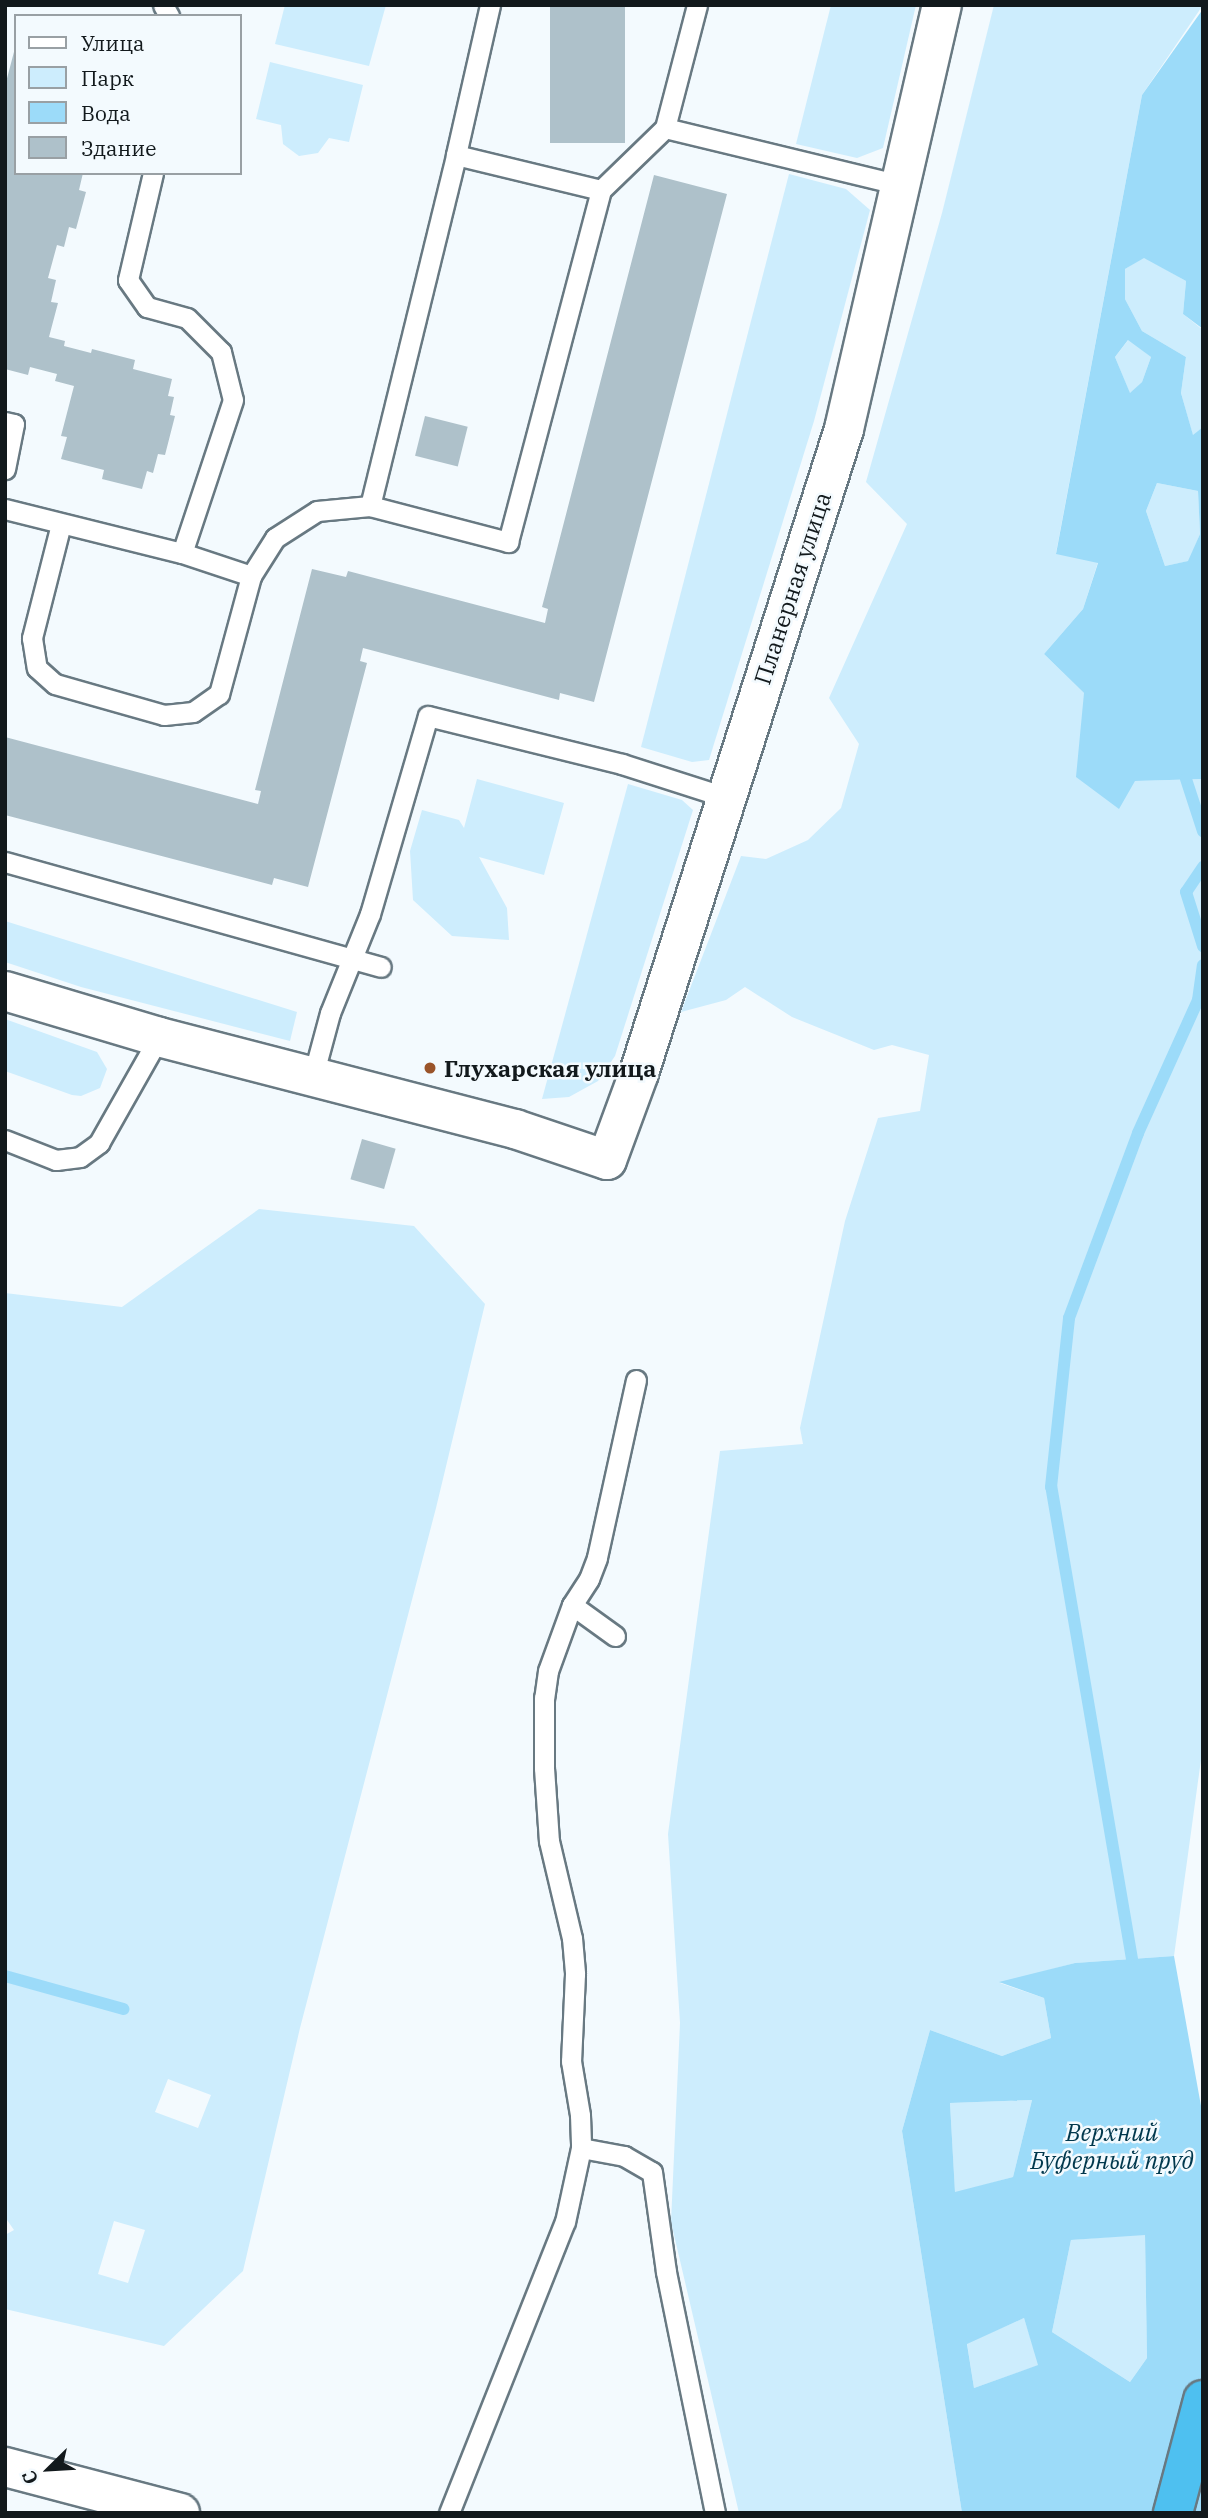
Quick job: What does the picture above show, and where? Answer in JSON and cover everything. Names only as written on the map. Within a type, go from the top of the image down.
[{"type":"highway","points":[[1173,2513],[1203,2400]]},
{"type":"street","name":"Планерная улица","points":[[313,1076],[515,1129],[607,1160],[639,1073],[844,429],[942,5]]},
{"type":"street","points":[[5,990],[159,1037],[313,1076]]},
{"type":"street","points":[[5,2466],[180,2513]]},
{"type":"lane","points":[[370,506],[490,5]]},
{"type":"lane","points":[[61,524],[32,638],[37,668],[55,684],[164,715],[193,712],[219,694],[251,576],[275,538],[317,511],[370,506],[508,542],[601,190],[665,128],[697,5]]},
{"type":"lane","points":[[665,128],[901,185]]},
{"type":"lane","points":[[456,155],[601,190]]},
{"type":"lane","points":[[153,175],[128,281],[147,307],[187,318],[221,352],[233,400],[182,553]]},
{"type":"lane","points":[[5,422],[14,425],[5,469]]},
{"type":"lane","points":[[5,509],[182,553],[251,576]]},
{"type":"lane","points":[[313,1076],[330,1013],[370,914],[428,716],[622,764],[725,797]]},
{"type":"lane","points":[[5,862],[381,967]]},
{"type":"lane","points":[[5,1140],[57,1160],[80,1157],[99,1143],[159,1037]]},
{"type":"lane","points":[[449,2513],[565,2222],[581,2148],[580,2115],[571,2061],[575,2005],[573,1950],[549,1841],[544,1768],[544,1698],[548,1671],[572,1605],[589,1579],[597,1558],[636,1380]]},
{"type":"lane","points":[[572,1605],[615,1636]]},
{"type":"lane","points":[[581,2148],[624,2156],[652,2172],[666,2272],[715,2513]]},
{"type":"green space","points":[[285,5],[386,5],[369,66],[275,44]]},
{"type":"green space","points":[[831,5],[916,5],[883,148],[857,158],[796,144]]},
{"type":"green space","points":[[994,5],[1203,5],[1142,95],[1056,553],[1098,562],[1083,609],[1044,654],[1084,693],[1135,781],[1203,779],[1203,1745],[1174,1956],[1075,1963],[1000,1983],[1044,1998],[1051,2038],[1002,2056],[930,2030],[902,2131],[962,2513],[739,2513],[671,2222],[680,2023],[668,1834],[720,1451],[803,1444],[800,1428],[845,1221],[878,1118],[920,1111],[929,1055],[892,1045],[874,1050],[792,1017],[745,987],[726,1000],[681,1012],[741,856],[766,859],[808,840],[841,808],[859,744],[829,698],[907,524],[866,482],[942,213]]},
{"type":"green space","points":[[270,62],[363,85],[349,142],[329,138],[318,153],[299,156],[283,144],[281,125],[256,119]]},
{"type":"green space","points":[[789,174],[846,189],[870,210],[814,421],[709,760],[692,762],[641,747]]},
{"type":"green space","points":[[1144,257],[1186,281],[1183,314],[1203,330],[1203,427],[1193,436],[1181,393],[1186,357],[1142,331],[1125,299],[1125,269]]},
{"type":"green space","points":[[1129,339],[1151,357],[1142,382],[1130,394],[1115,357]]},
{"type":"green space","points":[[1157,483],[1198,491],[1200,534],[1189,561],[1165,566],[1146,511]]},
{"type":"green space","points":[[477,779],[564,803],[544,875],[479,857],[507,908],[509,940],[452,936],[413,900],[410,851],[422,810],[459,820],[464,828]]},
{"type":"green space","points":[[628,784],[682,800],[693,810],[615,1056],[598,1081],[569,1097],[542,1099]]},
{"type":"green space","points":[[5,921],[297,1012],[290,1041],[81,987],[5,962]]},
{"type":"green space","points":[[5,1019],[97,1052],[107,1069],[100,1088],[81,1096],[72,1095],[5,1071]]},
{"type":"green space","points":[[259,1209],[414,1226],[485,1304],[436,1508],[300,2028],[243,2271],[164,2346],[5,2309],[5,2235],[14,2230],[5,2217],[5,1293],[122,1307]],"holes":[[[168,2079],[211,2095],[198,2128],[155,2112]],[[114,2221],[145,2230],[128,2283],[98,2274]]]},
{"type":"green space","points":[[1032,2100],[1013,2177],[955,2193],[950,2103]]},
{"type":"green space","points":[[1145,2234],[1147,2358],[1130,2382],[1052,2332],[1071,2240]]},
{"type":"green space","points":[[1024,2318],[1039,2365],[974,2388],[967,2343]]},
{"type":"water","points":[[1203,9],[1203,329],[1183,314],[1186,281],[1144,258],[1125,269],[1125,299],[1142,331],[1186,357],[1181,393],[1193,435],[1203,427],[1203,779],[1135,781],[1119,809],[1076,777],[1084,693],[1044,654],[1083,609],[1098,563],[1056,554],[1142,95]],"holes":[[[1128,340],[1151,357],[1142,382],[1130,393],[1115,357]],[[1157,483],[1198,491],[1200,534],[1188,561],[1165,566],[1146,511]]]},
{"type":"water","name":"Верхний Буферный пруд","points":[[1174,1956],[1203,2117],[1203,2513],[962,2513],[902,2131],[930,2030],[1002,2056],[1051,2038],[1044,1998],[999,1982],[1075,1963]],"holes":[[[1032,2100],[1013,2177],[955,2192],[950,2103]],[[1145,2235],[1147,2358],[1130,2382],[1052,2332],[1071,2240]],[[1024,2318],[1038,2365],[974,2388],[967,2344]]]},
{"type":"building","points":[[550,5],[625,5],[625,143],[550,143]]},
{"type":"building","points":[[14,52],[14,175],[83,175],[79,190],[86,192],[76,229],[69,227],[64,247],[57,245],[48,278],[56,280],[51,302],[58,303],[49,337],[65,341],[64,346],[91,353],[92,349],[135,360],[133,369],[172,379],[168,396],[174,397],[170,415],[175,416],[165,455],[158,454],[153,473],[147,471],[142,489],[102,479],[104,470],[61,459],[67,437],[61,436],[74,386],[55,381],[57,374],[30,367],[28,375],[5,369],[5,86]]},
{"type":"building","points":[[654,175],[727,194],[594,702],[560,693],[559,700],[363,648],[360,661],[367,663],[308,887],[274,878],[272,885],[5,815],[5,737],[258,804],[261,791],[255,790],[312,569],[346,577],[348,571],[545,623],[548,609],[542,607]]},
{"type":"building","points":[[425,416],[468,427],[458,466],[415,456]]},
{"type":"building","points":[[362,1139],[396,1149],[384,1189],[350,1179]]},
{"type":"waterway","points":[[1186,779],[1203,831]]},
{"type":"waterway","points":[[1203,867],[1186,892],[1203,946]]},
{"type":"waterway","points":[[1132,1959],[1051,1487],[1069,1318],[1138,1133],[1198,1000],[1203,965]]},
{"type":"waterway","points":[[5,1976],[123,2009]]},
{"type":"place","name":"Глухарская улица","points":[[430,1068]]}]
